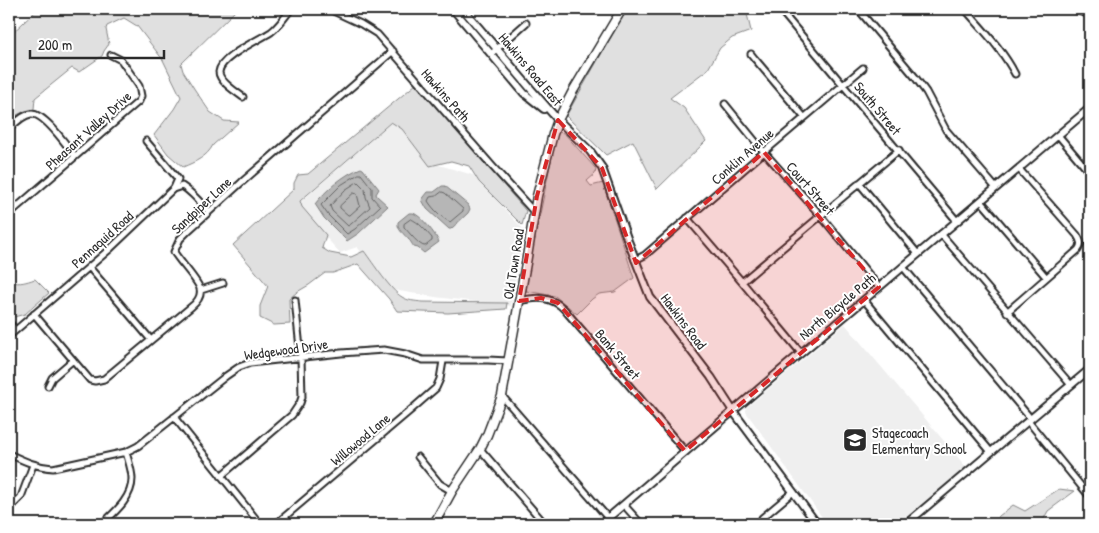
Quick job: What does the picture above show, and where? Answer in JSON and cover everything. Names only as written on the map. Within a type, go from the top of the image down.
[{"type":"main road","name":"Old Town Road","points":[[434,524],[452,490],[480,449],[502,396],[534,212],[549,146],[558,120],[622,9]]},
{"type":"street","points":[[243,97],[224,82],[219,71],[222,64],[238,51],[272,31],[282,22],[291,9]]},
{"type":"street","name":"Hawkins Path","points":[[329,9],[377,34],[534,212]]},
{"type":"street","name":"Hawkins Road East","points":[[453,9],[524,93],[558,120]]},
{"type":"street","name":"Hawkins Road East","points":[[463,9],[558,120]]},
{"type":"street","points":[[858,9],[926,92],[946,130],[996,188]]},
{"type":"street","points":[[965,9],[993,42],[1015,74]]},
{"type":"street","points":[[1073,9],[1090,15]]},
{"type":"street","name":"South Street","points":[[781,11],[957,221]]},
{"type":"street","points":[[490,54],[526,23]]},
{"type":"street","name":"Sandpiper Lane","points":[[201,290],[174,252],[180,239],[393,52]]},
{"type":"street","points":[[752,54],[755,60],[804,117]]},
{"type":"street","name":"Pheasant Valley Drive","points":[[9,214],[139,101],[141,96],[139,86],[121,60],[111,55]]},
{"type":"street","name":"Conklin Avenue","points":[[635,260],[645,255],[863,68]]},
{"type":"street","name":"Court Street","points":[[726,104],[764,152],[821,216],[878,287]]},
{"type":"street","name":"North Bicycle Path","points":[[601,524],[1090,108]]},
{"type":"street","points":[[9,129],[27,115],[34,113],[41,116],[47,122],[75,156]]},
{"type":"street","name":"Hawkins Road","points":[[558,120],[590,151],[602,168],[650,296],[817,524]]},
{"type":"street","points":[[1058,135],[1090,173]]},
{"type":"street","points":[[146,140],[178,179],[173,189]]},
{"type":"street","points":[[742,282],[899,150]]},
{"type":"street","points":[[1007,312],[1081,246],[1077,235],[1019,169]]},
{"type":"street","points":[[859,183],[918,254]]},
{"type":"street","points":[[173,189],[182,186],[209,212]]},
{"type":"street","name":"Pennaquid Road","points":[[9,336],[111,248],[173,189]]},
{"type":"street","points":[[981,201],[1046,277]]},
{"type":"street","points":[[687,218],[801,352]]},
{"type":"street","points":[[941,234],[1071,385]]},
{"type":"street","points":[[89,267],[151,340]]},
{"type":"street","points":[[903,267],[1090,496]]},
{"type":"street","points":[[34,314],[90,380],[95,381],[104,379],[191,307],[200,297],[201,290],[223,283]]},
{"type":"street","name":"Bank Street","points":[[519,301],[542,298],[558,303],[685,451]]},
{"type":"street","points":[[221,476],[297,409],[302,397],[301,358],[295,300]]},
{"type":"street","points":[[864,300],[991,452]]},
{"type":"street","points":[[9,322],[15,330]]},
{"type":"street","name":"Wedgewood Drive","points":[[9,454],[42,468],[53,468],[126,452],[138,446],[226,376],[239,367],[250,363],[384,350],[406,354],[423,360],[508,361]]},
{"type":"street","points":[[48,386],[52,378],[73,360]]},
{"type":"street","name":"Willowood Lane","points":[[276,524],[436,388],[440,379],[443,361]]},
{"type":"street","points":[[906,524],[1090,369]]},
{"type":"street","points":[[502,396],[608,518]]},
{"type":"street","points":[[174,417],[260,524]]},
{"type":"street","points":[[480,449],[545,524]]},
{"type":"street","points":[[102,524],[122,504],[130,489],[132,480],[131,469],[126,452]]},
{"type":"street","points":[[418,457],[440,484],[452,490]]},
{"type":"street","points":[[9,509],[21,497],[33,465]]},
{"type":"street","points":[[762,518],[793,492]]},
{"type":"street","points":[[624,505],[641,524]]},
{"type":"highlighted area","points":[[558,120],[602,168],[636,263],[764,152],[879,287],[685,451],[558,303],[541,298],[519,301],[537,196]]},
{"type":"shaded area","points":[[38,9],[237,9],[181,64],[183,71],[210,112],[224,121],[239,122],[213,145],[204,156],[192,163],[183,167],[168,154],[154,135],[181,97],[163,60],[137,26],[124,18],[107,26],[109,44],[102,56],[79,72],[72,68],[35,98],[34,109],[15,116],[9,108],[9,36]]},
{"type":"shaded area","points":[[627,9],[744,9],[751,31],[732,38],[720,48],[708,69],[670,98],[684,108],[706,141],[657,189],[633,141],[606,155],[566,116]]},
{"type":"shaded area","points":[[416,84],[526,211],[522,225],[479,182],[469,166],[451,161],[430,166],[402,129],[391,122],[300,201],[302,207],[326,235],[322,248],[330,253],[351,257],[364,251],[388,283],[404,298],[422,302],[507,303],[506,309],[448,313],[397,311],[389,299],[358,264],[333,273],[325,273],[289,299],[290,324],[274,325],[260,318],[260,306],[268,286],[233,245],[294,189],[294,183],[298,175],[308,174]]},
{"type":"shaded area","points":[[396,118],[429,162],[473,175],[524,230],[511,306],[393,290],[357,247],[340,253],[297,205]]},
{"type":"shaded area","points":[[557,132],[564,133],[596,169],[595,174],[587,181],[591,186],[603,183],[634,278],[615,292],[599,294],[577,314],[555,296],[526,291],[529,267]]},
{"type":"shaded area","points":[[35,279],[49,293],[25,314],[14,317],[9,308],[9,284]]},
{"type":"shaded area","name":"Stagecoach Elementary School","points":[[845,324],[966,467],[897,524],[827,524],[746,412],[746,408]]},
{"type":"shaded area","points":[[1059,489],[1075,491],[1048,511],[1041,524],[992,524],[1013,505],[1025,511]]},
{"type":"water","points":[[361,168],[379,189],[376,194],[377,196],[388,206],[359,233],[347,241],[324,218],[315,204],[335,183]]},
{"type":"water","points":[[445,186],[468,205],[470,209],[451,229],[427,209],[422,200],[428,192],[434,192]]},
{"type":"water","points":[[409,213],[420,217],[432,230],[439,242],[424,253],[414,247],[399,228],[398,222]]},
{"type":"place","name":"Stagecoach Elementary School","points":[[855,440]]}]
